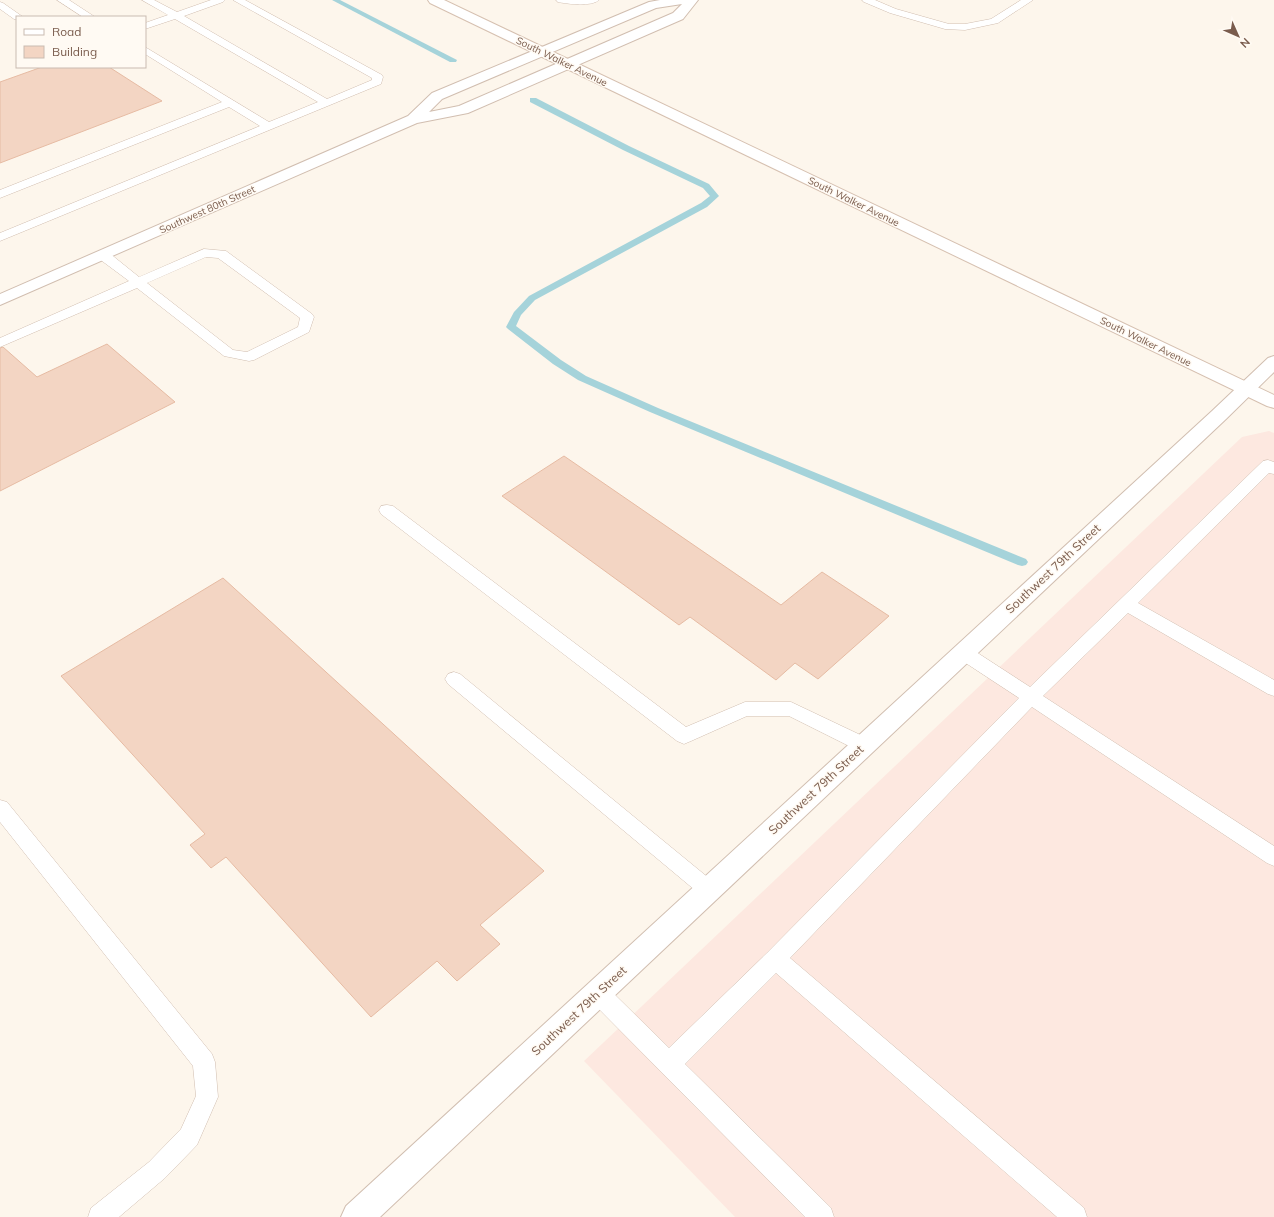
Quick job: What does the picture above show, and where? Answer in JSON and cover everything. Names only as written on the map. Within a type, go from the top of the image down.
[{"type":"street","name":"Southwest 80th Street","points":[[414,119],[437,96],[653,4],[680,0]]},
{"type":"street","name":"Southwest 80th Street","points":[[0,300],[414,119],[463,110],[678,16],[692,0]]},
{"type":"street","name":"South Walker Avenue","points":[[438,1],[1274,402]]},
{"type":"street","name":"Southwest 79th Street","points":[[357,1217],[964,653],[1274,362]]},
{"type":"lane","points":[[62,0],[88,16]]},
{"type":"lane","points":[[147,0],[176,15],[327,103]]},
{"type":"lane","points":[[146,26],[220,0]]},
{"type":"lane","points":[[0,237],[377,82],[378,76],[238,0]]},
{"type":"lane","points":[[561,0],[570,2],[594,0]]},
{"type":"lane","points":[[867,0],[949,28],[965,27],[994,21],[1028,0]]},
{"type":"lane","points":[[0,5],[16,16]]},
{"type":"lane","points":[[146,51],[270,127]]},
{"type":"lane","points":[[0,194],[230,103]]},
{"type":"lane","points":[[0,343],[137,282],[204,253],[221,254],[307,317],[304,329],[249,357],[229,353],[137,282],[103,255]]},
{"type":"lane","points":[[669,1064],[775,959],[1031,696],[1268,466],[1274,469]]},
{"type":"lane","points":[[387,510],[684,736],[745,709],[791,709],[864,745]]},
{"type":"lane","points":[[1126,604],[1274,689]]},
{"type":"lane","points":[[964,653],[1274,857]]},
{"type":"lane","points":[[454,679],[708,890]]},
{"type":"lane","points":[[0,808],[204,1062],[207,1097],[189,1137],[157,1170],[100,1217]]},
{"type":"lane","points":[[775,959],[1075,1217]]},
{"type":"lane","points":[[598,993],[822,1217]]},
{"type":"shaded area","points":[[1269,431],[1274,433],[1274,1217],[735,1217],[584,1061],[1242,437]]},
{"type":"building","points":[[39,68],[111,68],[162,101],[0,163],[0,82]]},
{"type":"building","points":[[107,344],[175,402],[0,491],[0,348],[3,347],[37,377]]},
{"type":"building","points":[[564,456],[781,605],[822,572],[889,616],[818,679],[795,663],[776,680],[690,617],[679,625],[502,496]]},
{"type":"building","points":[[223,578],[544,871],[480,925],[500,944],[457,981],[437,961],[371,1017],[226,857],[211,868],[190,845],[205,834],[61,676]]},
{"type":"waterway","points":[[335,0],[453,60]]},
{"type":"waterway","points":[[533,100],[626,148],[706,186],[715,196],[704,205],[532,298],[517,314],[511,327],[557,362],[582,378],[654,410],[1022,562]]}]
